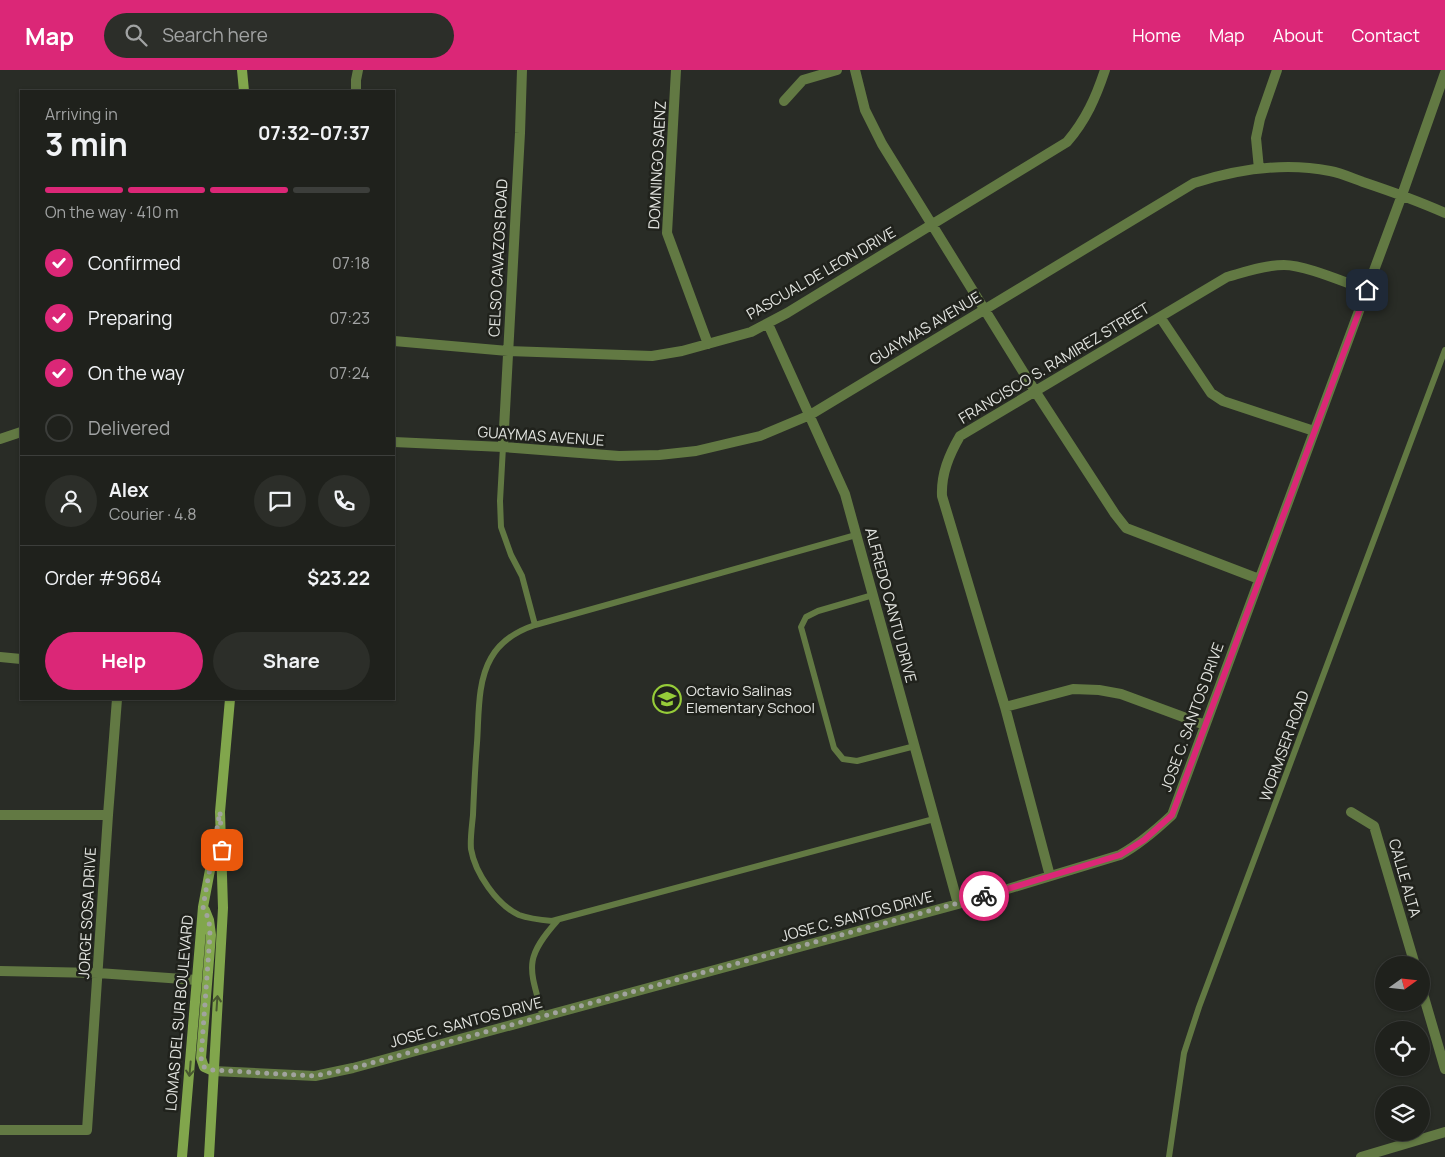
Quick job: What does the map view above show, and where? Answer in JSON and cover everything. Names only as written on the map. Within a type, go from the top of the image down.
[{"type":"main road","points":[[242,70],[244,90]]},
{"type":"main road","name":"LOMAS DEL SUR BOULEVARD","points":[[182,1157],[203,907],[220,812],[230,700]]},
{"type":"main road","name":"LOMAS DEL SUR BOULEVARD","points":[[209,1157],[223,908],[220,812]]},
{"type":"main road","points":[[203,907],[209,920],[210,935],[201,1058],[204,1067],[213,1070]]},
{"type":"street","points":[[356,90],[358,70]]},
{"type":"street","name":"CELSO CAVAZOS ROAD","points":[[503,447],[522,70]]},
{"type":"street","name":"DOMNINGO SAENZ","points":[[676,70],[668,234],[708,344]]},
{"type":"street","points":[[784,101],[803,80],[838,70]]},
{"type":"street","points":[[855,70],[865,110],[882,144],[1035,391],[1126,528],[1259,579]]},
{"type":"street","name":"PASCUAL DE LEON DRIVE","points":[[395,341],[508,351],[652,356],[682,351],[751,332],[768,324],[932,226],[1067,142],[1078,130],[1089,112],[1105,70]]},
{"type":"street","points":[[1259,168],[1256,138],[1260,119],[1277,70]]},
{"type":"street","name":"JOSE C. SANTOS DRIVE","points":[[213,1070],[315,1076],[353,1068],[958,904],[1120,855],[1152,834],[1172,815],[1445,74]]},
{"type":"street","name":"GUAYMAS AVENUE","points":[[395,442],[503,447],[619,456],[659,455],[696,451],[760,436],[810,415],[1194,183],[1222,174],[1259,168],[1296,166],[1331,171],[1445,212]]},
{"type":"street","name":"FRANCISCO S. RAMIREZ STREET","points":[[1050,876],[1005,707],[942,496],[941,483],[949,456],[960,436],[1227,277],[1285,265],[1302,268],[1367,290]]},
{"type":"street","points":[[1160,317],[1211,393],[1223,401],[1314,431]]},
{"type":"street","name":"ALFREDO CANTU DRIVE","points":[[768,324],[845,494],[958,904]]},
{"type":"street","points":[[0,439],[20,432]]},
{"type":"street","points":[[0,657],[20,659]]},
{"type":"street","points":[[1005,707],[1073,689],[1099,690],[1121,694],[1205,725]]},
{"type":"street","name":"JORGE SOSA DRIVE","points":[[0,1130],[87,1130],[117,700]]},
{"type":"street","name":"CALLE ALTA","points":[[1351,812],[1374,826],[1412,956]]},
{"type":"street","points":[[0,815],[108,815]]},
{"type":"street","points":[[0,971],[98,973],[197,980]]},
{"type":"street","points":[[1428,1011],[1445,1069]]},
{"type":"street","points":[[1361,1157],[1445,1132]]},
{"type":"lane","name":"WORMSER ROAD","points":[[1168,1157],[1184,1053],[1445,350]]},
{"type":"lane","points":[[503,447],[500,501],[501,527],[511,555],[522,576],[535,625]]},
{"type":"lane","points":[[856,535],[535,625],[518,631],[504,642],[491,657],[483,677],[475,763],[471,848],[475,864],[482,878],[503,905],[518,914],[533,919],[552,921],[934,819]]},
{"type":"lane","points":[[873,595],[818,611],[806,617],[802,627],[834,748],[843,759],[857,761],[914,746]]},
{"type":"lane","points":[[543,1017],[532,976],[532,963],[537,946],[559,920]]},
{"type":"way so far","points":[[222,850],[220,812],[203,907],[209,920],[210,935],[201,1058],[204,1067],[213,1070],[315,1076],[353,1068],[984,896]]},
{"type":"place","name":"Octavio Salinas Elementary School","points":[[667,699]]},
{"type":"route","points":[[984,896],[1120,855],[1152,834],[1172,815],[1367,290]]}]
